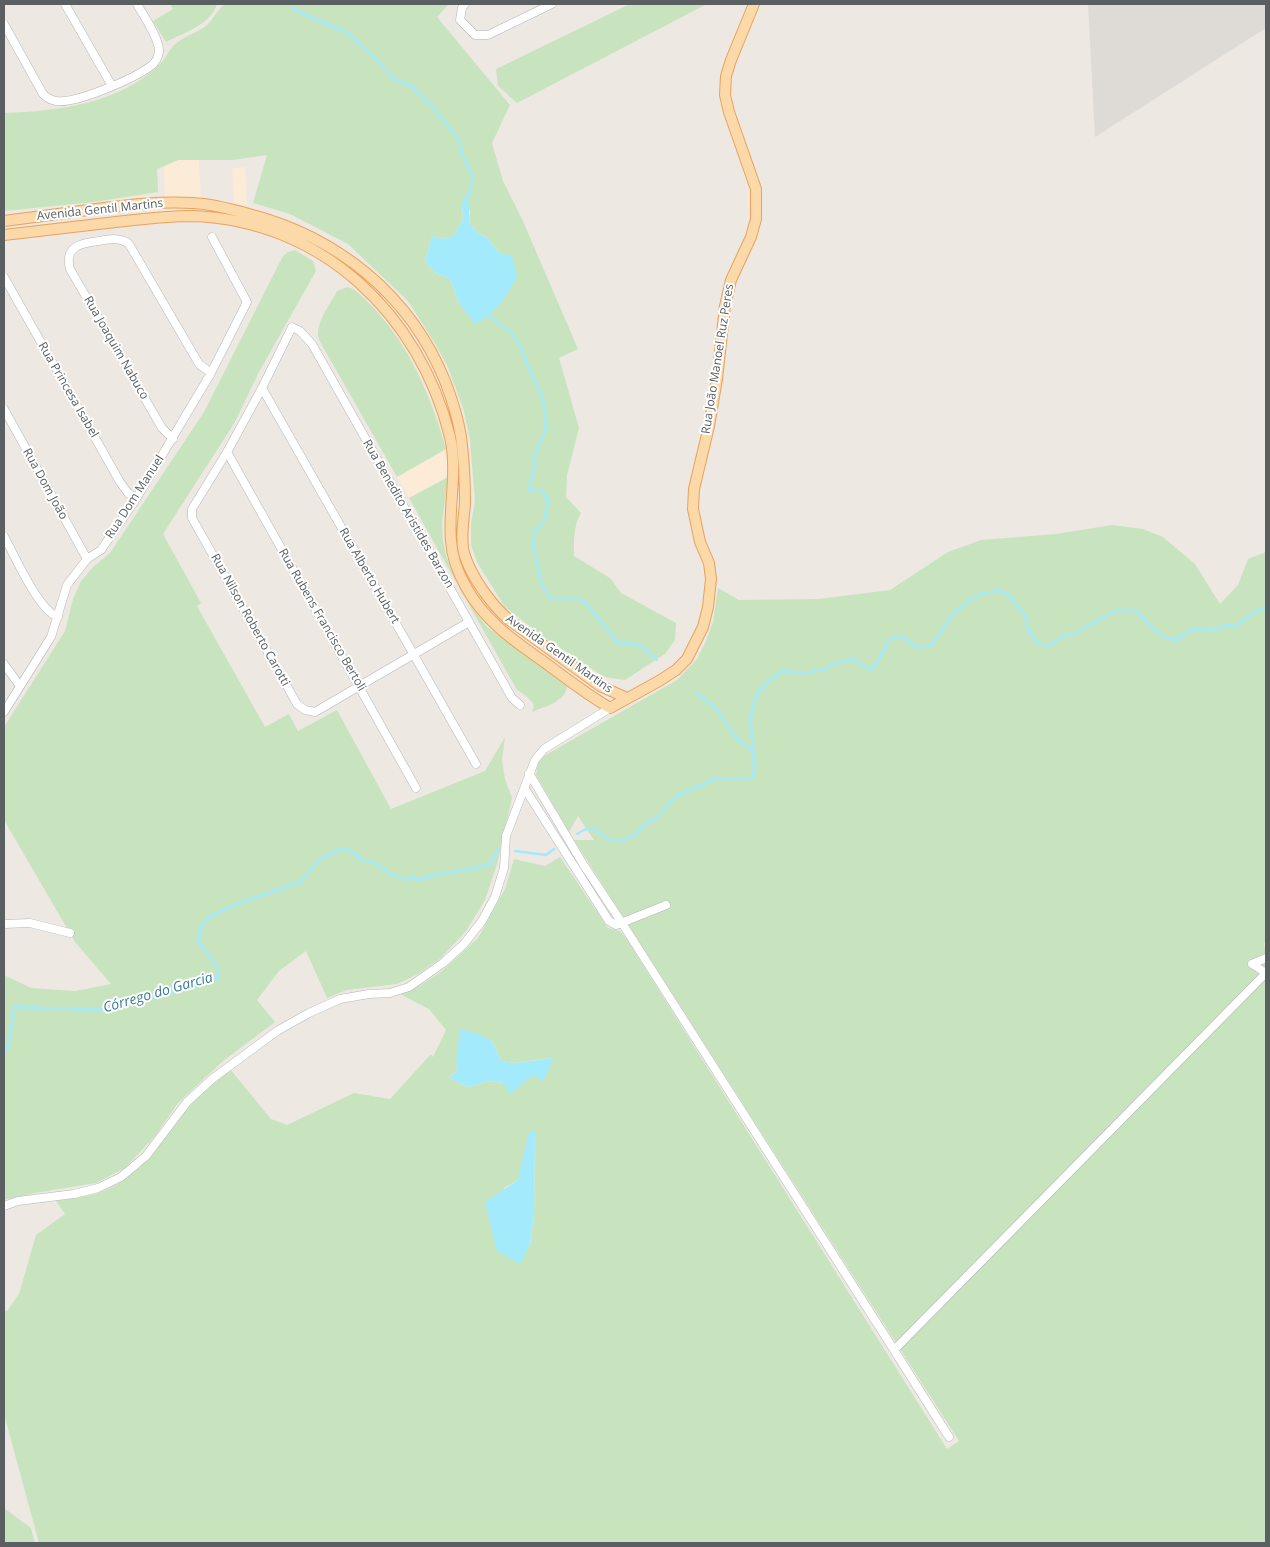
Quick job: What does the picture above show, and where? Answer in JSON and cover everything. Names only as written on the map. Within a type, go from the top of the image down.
[{"type":"main road","name":"Rua João Manoel Ruz Peres","points":[[610,708],[659,681],[676,670],[687,659],[703,627],[708,607],[712,579],[709,563],[700,542],[693,509],[694,489],[712,407],[725,306],[731,280],[751,237],[756,219],[756,190],[728,112],[725,95],[726,76],[731,60],[754,4]]},
{"type":"main road","name":"Avenida Gentil Martins","points":[[4,221],[141,204],[191,203],[212,205],[273,226],[282,235],[309,247],[346,256],[377,282],[402,310],[438,365],[453,402],[461,435],[465,475],[464,553],[479,584],[495,608],[509,620],[600,686],[627,698]]},
{"type":"main road","name":"Avenida Gentil Martins","points":[[4,235],[151,218],[192,216],[273,226],[287,225],[314,237],[332,254],[339,266],[370,292],[392,316],[412,344],[429,375],[441,404],[450,440],[454,475],[451,541],[454,562],[467,589],[481,610],[504,634],[610,708]]},
{"type":"main road","points":[[282,235],[286,231],[287,225]]},
{"type":"main road","points":[[339,266],[346,256]]},
{"type":"street","points":[[65,4],[112,86]]},
{"type":"street","points":[[4,24],[41,91],[48,98],[62,101],[88,95],[112,86],[150,66],[155,61],[159,52],[157,40],[136,4]]},
{"type":"street","points":[[464,6],[460,20],[474,35],[488,35],[552,4]]},
{"type":"street","name":"Rua Dom Manuel","points":[[4,712],[52,637],[67,585],[86,559],[100,550],[136,499],[211,374],[248,302],[212,237]]},
{"type":"street","name":"Rua Joaquim Nabuco","points":[[173,439],[162,428],[70,269],[70,253],[82,243],[116,239],[124,241],[132,247],[199,364],[211,374]]},
{"type":"street","name":"Rua Princesa Isabel","points":[[4,277],[120,482],[128,493],[136,499]]},
{"type":"street","name":"Rua Benedito Aristides Barzon","points":[[262,388],[292,327],[312,344],[512,698],[520,705]]},
{"type":"street","points":[[227,452],[262,388]]},
{"type":"street","name":"Rua Alberto Hubert","points":[[262,388],[476,764]]},
{"type":"street","name":"Rua Dom João","points":[[4,410],[86,559]]},
{"type":"street","name":"Rua Nilson Roberto Carotti","points":[[227,452],[195,503],[192,509],[192,518],[297,704],[305,710],[315,712],[359,686]]},
{"type":"street","name":"Rua Rubens Francisco Bertoli","points":[[227,452],[416,788]]},
{"type":"street","points":[[4,536],[41,602],[53,615],[58,617]]},
{"type":"street","points":[[359,686],[469,622]]},
{"type":"street","points":[[4,664],[20,686]]},
{"type":"street","points":[[591,696],[600,686]]},
{"type":"street","name":"Rua João Manoel Ruz Peres","points":[[4,1206],[18,1201],[74,1194],[98,1188],[121,1177],[146,1156],[187,1102],[206,1085],[277,1031],[309,1013],[340,999],[390,992],[409,986],[444,963],[464,944],[482,921],[495,897],[504,868],[506,836],[535,760],[544,749],[610,708]]},
{"type":"street","points":[[530,773],[583,864],[949,1437]]},
{"type":"street","points":[[525,789],[609,921],[616,925],[666,905]]},
{"type":"street","points":[[4,924],[30,923],[70,932]]},
{"type":"street","points":[[894,1350],[1266,973],[1252,964],[1266,958]]},
{"type":"shaded area","points":[[1088,4],[1266,4],[1266,28],[1095,137]]},
{"type":"shaded area","points":[[178,160],[199,160],[201,198],[165,199],[164,166]]},
{"type":"shaded area","points":[[245,167],[247,205],[234,203],[232,168]]},
{"type":"shaded area","points":[[446,449],[448,477],[409,498],[397,477]]},
{"type":"green space","points":[[170,4],[217,4],[209,18],[203,23],[166,42],[153,21],[173,9]]},
{"type":"green space","points":[[224,4],[449,4],[437,17],[510,105],[492,143],[503,181],[522,219],[578,349],[559,358],[579,428],[567,475],[566,497],[581,513],[575,529],[574,556],[610,578],[621,593],[676,623],[675,640],[665,654],[625,680],[604,677],[541,635],[504,606],[477,562],[471,545],[471,523],[475,501],[470,441],[464,411],[448,367],[408,301],[348,244],[290,214],[253,203],[267,155],[232,160],[178,160],[157,169],[158,192],[94,202],[4,211],[4,113],[46,110],[88,103],[127,88],[145,77],[161,63],[172,47],[178,42],[207,25]],"holes":[[[462,206],[470,210],[469,222],[477,233],[485,236],[500,253],[459,303],[450,279],[434,272],[425,261],[432,236],[442,239],[454,236],[463,219]]]},
{"type":"green space","points":[[630,4],[707,4],[517,103],[498,86],[496,69]]},
{"type":"green space","points":[[295,250],[313,261],[316,271],[259,372],[235,422],[163,534],[201,603],[197,606],[265,727],[289,714],[298,731],[337,710],[391,809],[485,771],[505,737],[502,760],[505,779],[512,798],[497,864],[485,900],[466,931],[441,958],[418,974],[397,984],[347,990],[327,998],[306,951],[279,971],[257,1000],[275,1022],[223,1061],[178,1103],[155,1136],[125,1168],[96,1183],[4,1200],[4,975],[31,988],[75,991],[111,984],[75,942],[4,820],[4,727],[65,631],[73,599],[81,581],[93,567],[110,553],[204,412],[283,256]]},
{"type":"green space","points":[[347,287],[357,292],[371,305],[397,337],[408,355],[426,391],[446,449],[397,477],[319,340],[319,328],[324,315],[337,291]]},
{"type":"green space","points":[[448,477],[442,523],[443,540],[446,556],[459,587],[409,498]]},
{"type":"green space","points":[[1112,525],[1143,529],[1163,537],[1195,564],[1220,604],[1238,585],[1248,559],[1266,552],[1266,942],[1264,943],[1266,954],[1266,1543],[39,1543],[4,1414],[4,1310],[7,1311],[19,1294],[36,1235],[65,1214],[56,1201],[101,1192],[127,1178],[148,1159],[193,1102],[230,1069],[271,1119],[287,1125],[354,1093],[390,1099],[431,1054],[433,1057],[446,1030],[429,1009],[400,994],[421,985],[442,971],[478,938],[505,889],[514,859],[545,866],[560,857],[608,928],[620,931],[626,938],[947,1449],[959,1441],[574,840],[594,840],[578,816],[569,832],[536,775],[538,763],[544,756],[677,680],[697,659],[705,643],[713,622],[718,588],[739,600],[819,599],[890,590],[948,552],[981,540],[1056,534]],"holes":[[[460,1029],[492,1041],[501,1061],[514,1063],[553,1058],[503,1083],[489,1081],[468,1087],[449,1078],[458,1070]],[[535,1131],[534,1217],[530,1245],[504,1188],[518,1180]]]},
{"type":"green space","points":[[466,599],[487,627],[562,680],[567,687],[562,697],[532,712],[534,706],[532,702],[517,690]]},
{"type":"green space","points":[[4,1508],[31,1528],[35,1543],[4,1543]]},
{"type":"water","points":[[464,195],[469,205],[469,222],[477,233],[485,236],[500,253],[512,256],[517,276],[500,304],[489,315],[475,324],[459,303],[450,279],[434,272],[425,261],[432,236],[442,239],[454,236],[463,219],[462,206]]},
{"type":"water","points":[[460,1029],[476,1033],[492,1041],[501,1061],[514,1063],[554,1058],[543,1081],[533,1075],[510,1094],[503,1083],[489,1081],[468,1087],[449,1078],[458,1070],[456,1062]]},
{"type":"water","points":[[535,1131],[534,1217],[530,1245],[520,1264],[497,1251],[485,1202],[518,1180],[529,1132]]},
{"type":"waterway","points":[[291,4],[295,10],[348,33],[394,79],[411,86],[431,105],[459,140],[463,157],[473,177],[468,199]]},
{"type":"waterway","points":[[489,316],[511,332],[521,347],[528,367],[543,397],[546,429],[535,454],[535,466],[529,490],[542,491],[548,500],[544,521],[536,530],[533,545],[541,584],[551,598],[579,599],[586,603],[618,643],[638,644],[657,660]]},
{"type":"waterway","name":"Córrego do Garcia","points":[[577,834],[593,828],[610,840],[621,841],[637,833],[649,821],[658,818],[668,804],[679,795],[715,779],[753,778],[752,710],[761,689],[768,682],[782,671],[805,673],[822,670],[852,659],[871,670],[890,639],[903,636],[915,647],[925,647],[933,643],[953,614],[971,599],[983,593],[1000,591],[1007,593],[1026,617],[1027,627],[1037,643],[1046,645],[1052,644],[1064,635],[1072,635],[1117,610],[1137,611],[1160,634],[1178,640],[1192,630],[1220,628],[1227,624],[1235,627],[1255,612],[1266,607]]},
{"type":"waterway","points":[[696,693],[715,707],[736,737],[753,751]]},
{"type":"waterway","name":"Córrego do Garcia","points":[[4,1050],[7,1050],[15,1007],[106,1010],[217,979],[219,969],[199,943],[200,928],[209,917],[240,903],[300,882],[320,859],[343,848],[354,853],[361,860],[373,862],[393,875],[407,880],[413,876],[418,880],[438,874],[472,869],[490,864],[499,849]]},
{"type":"waterway","name":"Córrego do Garcia","points":[[515,851],[546,855],[554,849]]}]
